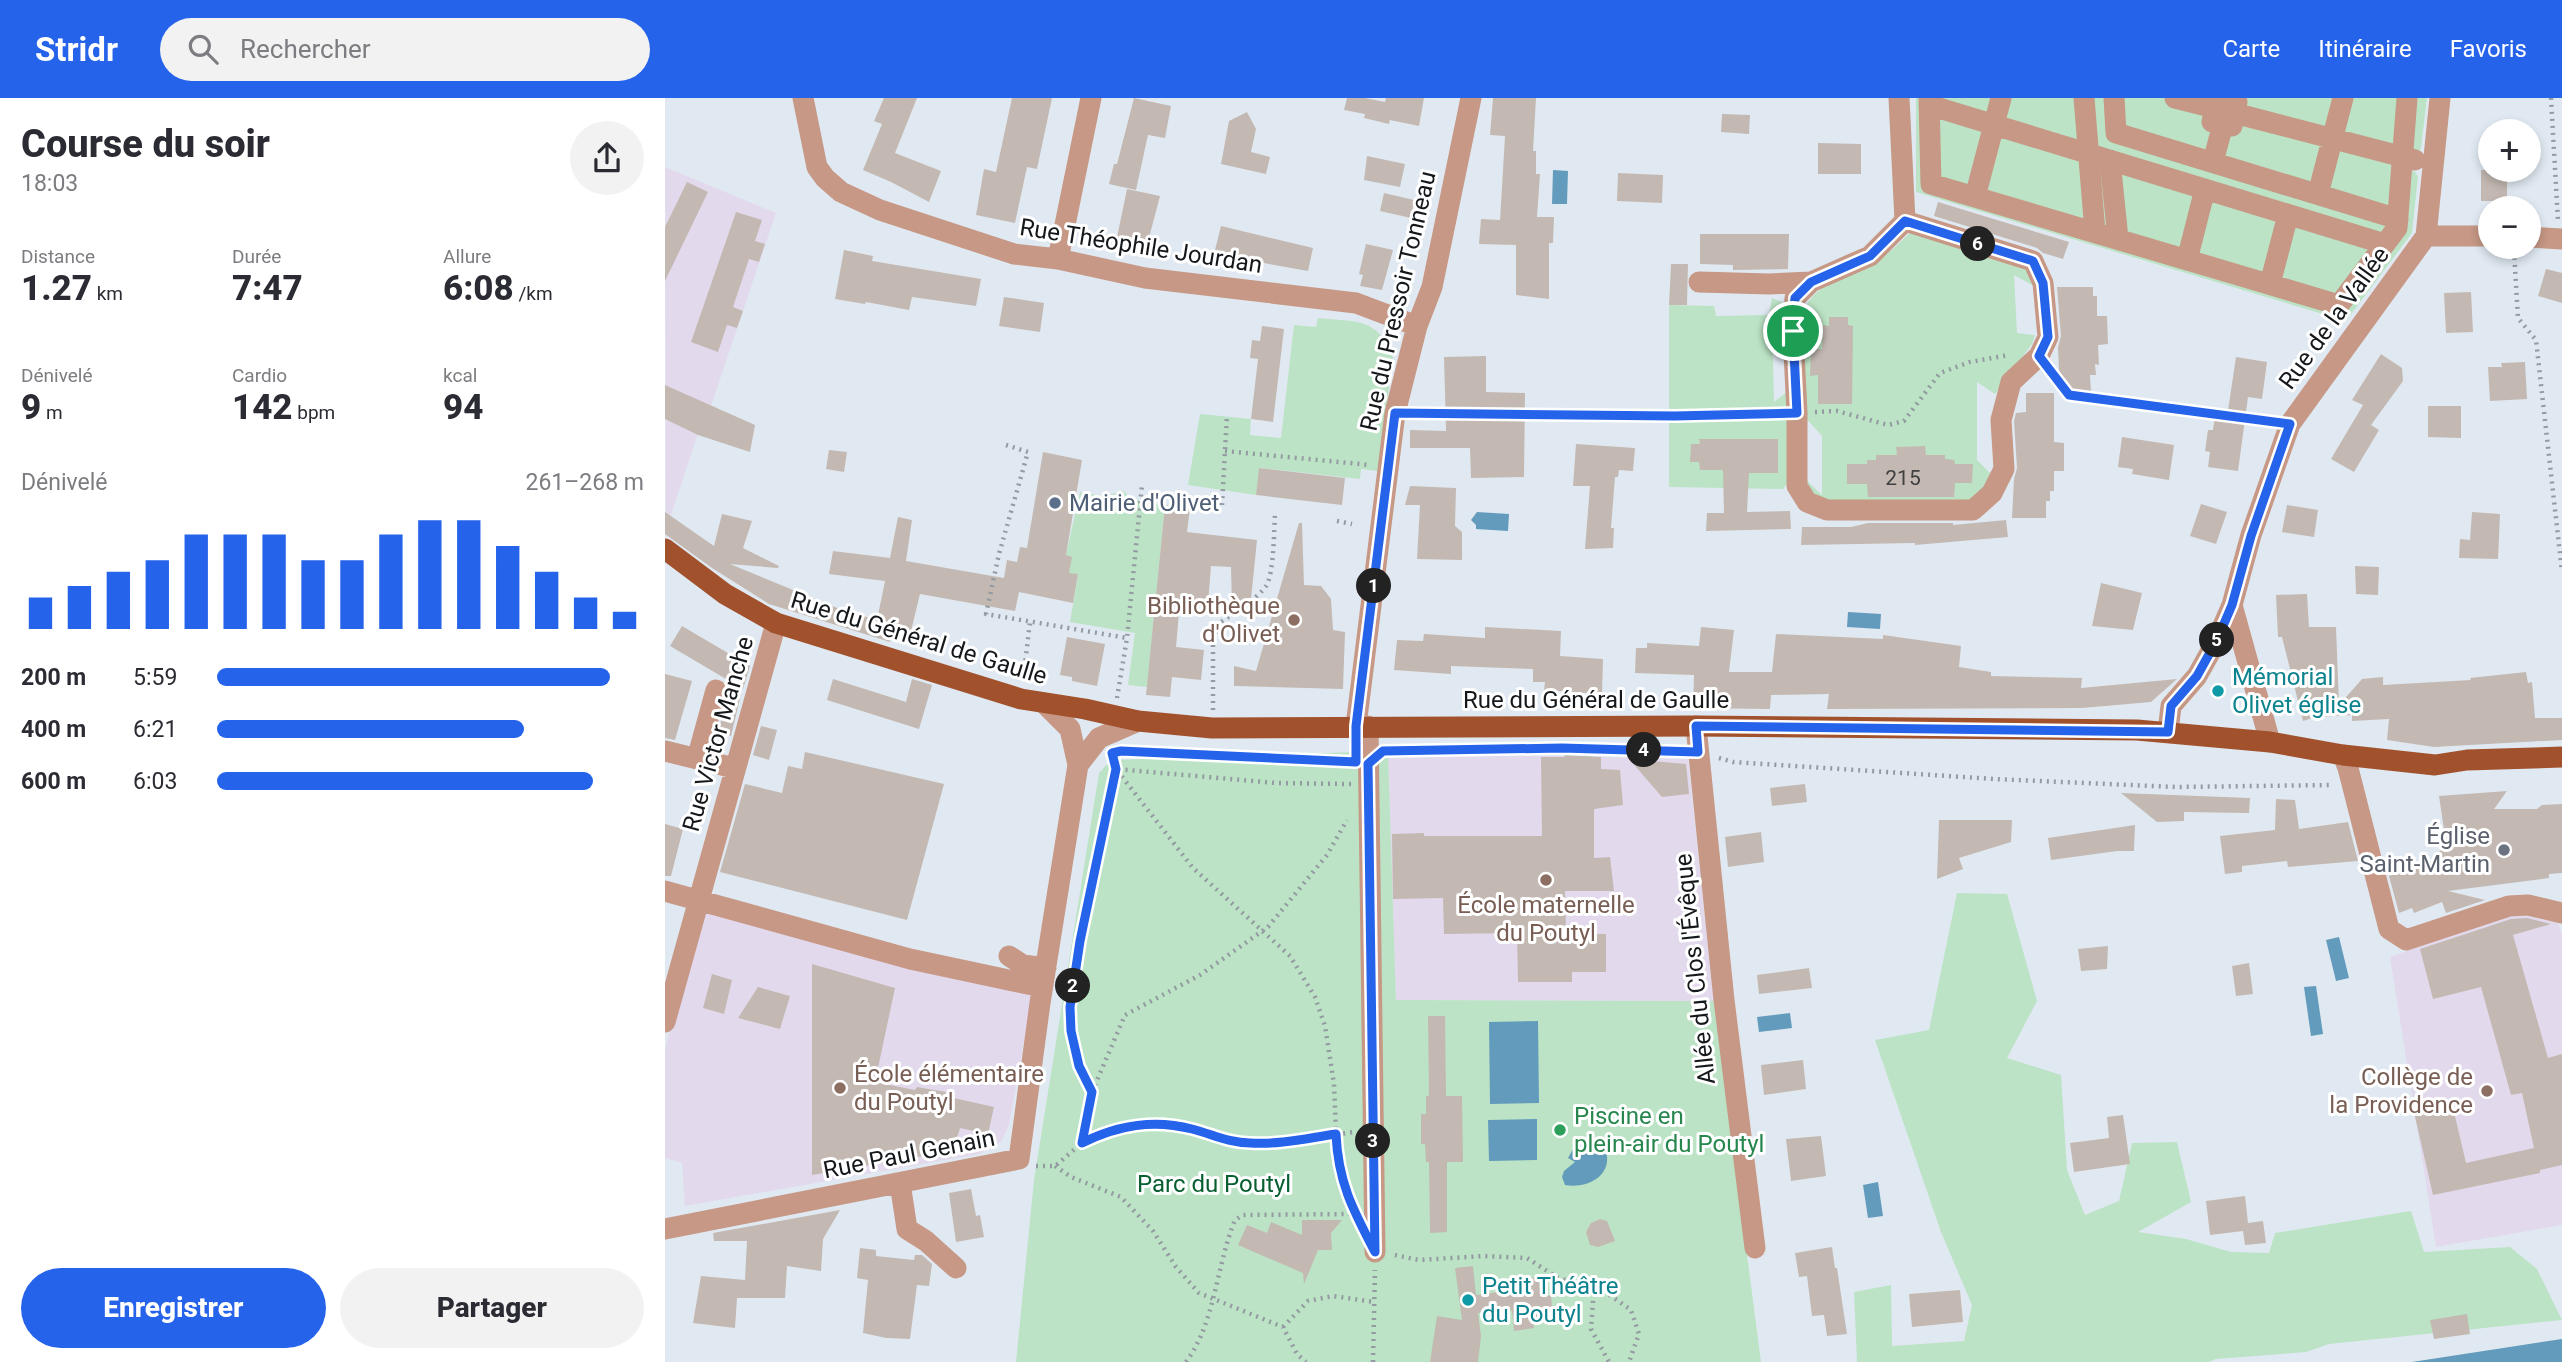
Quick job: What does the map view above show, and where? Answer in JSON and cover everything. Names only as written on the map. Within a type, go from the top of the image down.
[{"type":"main road","name":"Rue du Général de Gaulle","points":[[665,549],[725,594],[776,623],[1021,699],[1138,721],[1212,728],[1696,726],[2168,732],[2270,741],[2343,755],[2435,765],[2467,760],[2562,757]]},
{"type":"street","name":"Rue Théophile Jourdan","points":[[803,98],[817,166],[825,178],[841,191],[880,210],[1014,254],[1058,259],[1145,278],[1356,303],[1417,326]]},
{"type":"street","points":[[1058,259],[1091,98]]},
{"type":"street","name":"Rue du Pressoir Tonneau","points":[[1375,1252],[1368,764],[1362,726],[1395,413],[1417,326],[1432,287],[1471,98]]},
{"type":"street","points":[[1699,282],[1811,282],[1870,256],[1905,221],[1899,98]]},
{"type":"street","points":[[1975,197],[2001,98]]},
{"type":"street","points":[[2084,98],[2095,232]]},
{"type":"street","points":[[2114,98],[2116,132],[2398,219]]},
{"type":"street","points":[[2175,98],[2434,164]]},
{"type":"street","points":[[2318,194],[2343,98]]},
{"type":"street","points":[[2385,244],[1994,125],[1929,102],[1931,184],[2339,305],[2385,244],[2397,228],[2407,98]]},
{"type":"street","name":"Rue de la Vallée","points":[[2168,732],[2171,706],[2197,676],[2232,605],[2247,546],[2290,424],[2426,236],[2440,98]]},
{"type":"street","points":[[2213,162],[2226,109]]},
{"type":"street","points":[[2110,160],[2117,239]]},
{"type":"street","points":[[2187,260],[2205,189]]},
{"type":"street","points":[[2270,284],[2288,215]]},
{"type":"street","points":[[1811,282],[1795,298],[1793,331],[1797,486],[1807,502],[1827,510],[1973,510],[1992,493],[2004,469],[2001,420],[2011,382],[2039,356],[2048,337],[2043,283],[2033,261],[1905,221]]},
{"type":"street","points":[[2426,236],[2478,236]]},
{"type":"street","points":[[2541,238],[2561,239]]},
{"type":"street","name":"Rue de la Vallée","points":[[2232,605],[2270,741]]},
{"type":"street","name":"Rue Victor Manche","points":[[665,1022],[776,623]]},
{"type":"street","points":[[697,759],[716,690]]},
{"type":"street","name":"Rue Paul Genain","points":[[665,1229],[1019,1159],[1078,765],[1070,729],[1045,704]]},
{"type":"street","name":"Rue Paul Genain","points":[[1078,765],[1099,738],[1138,721]]},
{"type":"street","name":"Allée du Clos l'Évêque","points":[[1696,726],[1724,1000],[1755,1248]]},
{"type":"street","points":[[665,751],[734,768]]},
{"type":"street","points":[[2343,755],[2389,929],[2406,940],[2509,906],[2528,905],[2562,913]]},
{"type":"street","points":[[665,891],[910,959],[1044,978]]},
{"type":"street","points":[[1009,956],[1044,978]]},
{"type":"street","points":[[900,1183],[907,1229],[926,1241],[956,1268]]},
{"type":"path","points":[[2551,98],[2561,239]]},
{"type":"path","points":[[2515,259],[2518,318],[2536,340],[2562,572]]},
{"type":"path","points":[[1395,413],[1675,416],[1837,411],[1888,425],[1904,421],[1940,373],[1970,362],[2007,355],[2039,356],[2069,395],[2290,424]]},
{"type":"path","points":[[1222,505],[1227,415]]},
{"type":"path","points":[[1006,445],[1028,452],[999,554],[986,614],[1127,638]]},
{"type":"path","points":[[1225,451],[1388,467]]},
{"type":"path","points":[[1114,716],[1127,638],[1142,485]]},
{"type":"path","points":[[1212,728],[1213,644],[1218,624],[1244,607],[1268,584],[1275,514]]},
{"type":"path","points":[[1337,521],[1352,524]]},
{"type":"path","points":[[1021,699],[1030,622]]},
{"type":"path","points":[[1623,750],[1698,752],[1733,762],[1994,779],[2176,786],[2351,785]]},
{"type":"path","points":[[1368,764],[1121,751],[1108,754],[1116,769],[1193,868],[1290,956],[1315,998],[1325,1026],[1334,1084],[1341,1180],[1375,1252],[1373,1362]]},
{"type":"path","points":[[1116,769],[1276,783],[1355,784],[1353,796]]},
{"type":"path","points":[[1092,1092],[1079,1066],[1071,1031],[1070,1007],[1080,941],[1116,769]]},
{"type":"path","points":[[1082,1143],[1092,1092],[1125,1015],[1200,975],[1263,930],[1327,855],[1347,820],[1350,808]]},
{"type":"path","points":[[1055,1166],[1082,1143],[1125,1126],[1177,1125],[1220,1139],[1250,1143],[1274,1143],[1372,1130]]},
{"type":"path","points":[[1019,1159],[1034,1166],[1055,1166],[1071,1177],[1121,1197],[1153,1231],[1176,1267],[1199,1293],[1283,1327],[1297,1354],[1306,1362]]},
{"type":"path","points":[[1186,1362],[1197,1347],[1235,1220],[1243,1215],[1355,1214]]},
{"type":"path","points":[[1375,1252],[1419,1260],[1484,1256],[1527,1258],[1558,1278],[1601,1289],[1631,1310],[1639,1334],[1629,1362]]},
{"type":"path","points":[[1594,1287],[1591,1329],[1608,1362]]},
{"type":"path","points":[[1283,1327],[1308,1301],[1333,1296],[1374,1302]]},
{"type":"shaded area","points":[[665,167],[776,213],[666,530]]},
{"type":"shaded area","name":"École maternelle du Poutyl","points":[[1388,751],[1688,759],[1714,1001],[1396,1000]]},
{"type":"shaded area","name":"École élémentaire du Poutyl","points":[[702,904],[1033,992],[1009,1125],[1001,1142],[979,1154],[685,1206],[682,1163],[665,1158],[665,1050]]},
{"type":"shaded area","name":"Collège de la Providence","points":[[2507,915],[2557,917],[2562,936],[2562,1225],[2436,1247],[2390,957]]},
{"type":"green space","points":[[1916,98],[2427,98],[2421,148],[2408,169],[2418,177],[2412,233],[2346,321],[1916,192]]},
{"type":"green space","points":[[1912,231],[2030,267],[2036,287],[2014,275],[2017,333],[2035,335],[2032,344],[1995,394],[1977,382],[1977,460],[1993,476],[1982,494],[1968,501],[1820,501],[1807,491],[1804,478],[1822,495],[1822,436],[1803,415],[1806,306],[1827,285],[1879,260]]},
{"type":"green space","points":[[1772,298],[1786,304],[1789,309],[1772,325],[1774,402],[1792,388],[1788,482],[1783,489],[1669,487],[1669,305],[1714,306],[1716,316],[1769,315]]},
{"type":"green space","points":[[1318,318],[1354,322],[1373,328],[1387,344],[1393,357],[1378,471],[1361,469],[1360,479],[1260,468],[1256,495],[1188,485],[1200,414],[1251,419],[1250,435],[1281,438],[1294,325],[1316,327]]},
{"type":"green space","points":[[1124,491],[1130,499],[1165,505],[1147,687],[1128,685],[1135,633],[1070,622],[1078,575],[1069,573],[1066,555],[1080,492],[1103,496]]},
{"type":"green space","name":"Parc du Poutyl","points":[[1388,751],[1396,1000],[1714,1001],[1761,1362],[1016,1362],[1034,1180],[1099,773],[1111,760]]},
{"type":"green space","points":[[1957,893],[2007,894],[2037,1001],[2007,1058],[2061,1075],[2067,1170],[2085,1215],[2119,1201],[2132,1143],[2177,1142],[2191,1202],[2138,1232],[2186,1239],[2231,1252],[2269,1253],[2275,1233],[2411,1211],[2424,1252],[2510,1247],[2537,1269],[2562,1320],[2329,1344],[2306,1352],[2216,1359],[2208,1362],[1857,1362],[1854,1292],[1891,1285],[1892,1346],[1964,1341],[1972,1305],[1941,1232],[1875,1040],[1929,1030]]},
{"type":"water","points":[[1553,170],[1568,171],[1567,204],[1552,204]]},
{"type":"water","points":[[1477,512],[1509,514],[1508,531],[1476,529],[1471,520]]},
{"type":"water","points":[[1848,612],[1881,614],[1880,629],[1847,627]]},
{"type":"water","points":[[2339,937],[2349,978],[2336,981],[2326,940]]},
{"type":"water","points":[[2316,986],[2323,1034],[2311,1036],[2304,987]]},
{"type":"water","points":[[1790,1013],[1792,1028],[1759,1032],[1757,1017]]},
{"type":"water","points":[[1538,1021],[1539,1103],[1490,1104],[1489,1022]]},
{"type":"water","points":[[1537,1119],[1537,1160],[1489,1161],[1488,1120]]},
{"type":"water","points":[[1582,1143],[1599,1144],[1606,1151],[1606,1167],[1602,1174],[1589,1183],[1565,1185],[1562,1177],[1564,1171],[1575,1162],[1568,1158],[1573,1149]]},
{"type":"water","points":[[1878,1182],[1883,1216],[1868,1218],[1863,1185]]},
{"type":"water","points":[[2562,1339],[2562,1362],[2412,1362]]},
{"type":"building","points":[[884,98],[917,98],[895,153],[941,171],[929,202],[863,170],[882,124],[874,121]]},
{"type":"building","points":[[1012,98],[1052,98],[1037,169],[1027,167],[1015,223],[976,215],[984,169],[996,172]]},
{"type":"building","points":[[1134,98],[1171,106],[1165,138],[1148,135],[1136,190],[1109,184]]},
{"type":"building","points":[[1347,98],[1385,102],[1386,98],[1424,98],[1419,126],[1390,120],[1389,124],[1364,118],[1365,114],[1344,110]]},
{"type":"building","points":[[1493,98],[1536,98],[1533,151],[1536,151],[1536,174],[1540,174],[1537,217],[1554,217],[1553,243],[1549,243],[1549,299],[1516,295],[1516,245],[1479,244],[1481,219],[1500,220],[1505,136],[1490,135]]},
{"type":"building","points":[[1247,112],[1256,129],[1251,152],[1270,157],[1266,174],[1221,164],[1229,121]]},
{"type":"building","points":[[1722,114],[1750,115],[1749,134],[1721,132]]},
{"type":"building","points":[[1818,143],[1861,144],[1861,174],[1818,174]]},
{"type":"building","points":[[1367,156],[1405,164],[1400,187],[1364,180]]},
{"type":"building","points":[[1618,173],[1663,175],[1662,203],[1617,201]]},
{"type":"building","points":[[687,182],[708,192],[665,281],[665,227]]},
{"type":"building","points":[[2481,182],[2507,182],[2507,196],[2481,196]]},
{"type":"building","points":[[1127,189],[1160,196],[1145,253],[1115,247]]},
{"type":"building","points":[[1384,193],[1414,200],[1411,218],[1380,211]]},
{"type":"building","points":[[1938,202],[2069,242],[2063,259],[2043,253],[2037,248],[1934,216]]},
{"type":"building","points":[[736,212],[762,220],[755,241],[765,244],[759,262],[749,259],[733,307],[743,311],[737,328],[727,325],[718,352],[691,342]]},
{"type":"building","points":[[1221,226],[1313,248],[1308,271],[1214,254]]},
{"type":"building","points":[[1700,234],[1789,234],[1788,269],[1733,270],[1733,265],[1700,264]]},
{"type":"building","points":[[1366,244],[1393,250],[1382,290],[1360,286],[1363,275],[1359,274]]},
{"type":"building","points":[[844,250],[873,256],[872,261],[981,279],[976,306],[912,297],[909,310],[835,299]]},
{"type":"building","points":[[1671,264],[1688,264],[1687,305],[1669,305]]},
{"type":"building","points":[[2546,269],[2562,273],[2562,303],[2538,296]]},
{"type":"building","points":[[2057,287],[2093,287],[2093,296],[2097,296],[2097,316],[2107,316],[2108,344],[2098,345],[2099,365],[2095,364],[2096,375],[2090,375],[2091,392],[2060,393],[2058,347],[2061,336]]},
{"type":"building","points":[[2471,292],[2473,332],[2446,333],[2444,293]]},
{"type":"building","points":[[1004,297],[1044,303],[1040,332],[999,326]]},
{"type":"building","points":[[1829,317],[1848,317],[1848,325],[1853,326],[1852,404],[1818,404],[1818,375],[1810,376],[1811,349],[1822,349],[1823,325],[1829,326]]},
{"type":"building","points":[[1262,326],[1284,329],[1273,422],[1251,419],[1258,359],[1250,358],[1252,340],[1260,341]]},
{"type":"building","points":[[2381,354],[2402,368],[2403,381],[2371,425],[2379,430],[2354,472],[2331,459],[2363,405],[2352,400]]},
{"type":"building","points":[[1486,356],[1486,392],[1525,393],[1524,477],[1471,478],[1470,448],[1410,448],[1410,430],[1446,431],[1444,357]]},
{"type":"building","points":[[2236,357],[2267,362],[2262,399],[2248,397],[2238,471],[2208,467],[2210,452],[2205,451],[2208,430],[2213,430],[2215,415],[2227,417]]},
{"type":"building","points":[[2525,362],[2527,399],[2490,401],[2488,367],[2502,367],[2501,363]]},
{"type":"building","points":[[665,385],[755,425],[750,452],[698,435],[665,419]]},
{"type":"building","points":[[2026,393],[2054,393],[2054,442],[2064,443],[2064,471],[2054,471],[2054,491],[2050,491],[2050,501],[2046,501],[2046,518],[2012,518],[2017,468],[2014,421],[2016,413],[2026,412]]},
{"type":"building","points":[[2428,406],[2461,406],[2461,438],[2428,437]]},
{"type":"building","points":[[2122,437],[2174,445],[2169,480],[2132,474],[2133,469],[2118,467]]},
{"type":"building","points":[[1699,439],[1778,439],[1778,473],[1749,473],[1747,512],[1790,511],[1791,529],[1706,531],[1707,513],[1724,513],[1723,470],[1700,470],[1699,462],[1690,462],[1691,444],[1700,444]]},
{"type":"building","points":[[1576,444],[1635,448],[1633,471],[1619,470],[1618,477],[1615,477],[1611,528],[1614,528],[1613,548],[1585,549],[1590,486],[1573,486]]},
{"type":"building","points":[[1925,446],[1926,455],[1945,455],[1945,459],[1954,460],[1955,464],[1973,464],[1972,483],[1955,483],[1954,497],[1868,497],[1867,484],[1847,484],[1847,464],[1867,464],[1867,460],[1876,460],[1876,455],[1897,455],[1896,447]]},
{"type":"building","points":[[829,450],[847,452],[844,472],[826,469]]},
{"type":"building","points":[[1043,452],[1082,460],[1066,555],[1072,557],[1069,573],[1078,574],[1073,603],[1019,592],[1015,611],[920,594],[910,635],[892,630],[890,642],[769,604],[665,534],[665,512],[714,546],[722,514],[752,521],[743,548],[779,566],[778,568],[730,564],[842,610],[877,620],[885,581],[829,574],[833,551],[890,558],[898,517],[912,520],[906,561],[1004,578],[1007,560],[1017,562],[1020,547],[1027,548]]},
{"type":"building","points":[[1259,468],[1345,478],[1342,505],[1256,495]]},
{"type":"building","points":[[1410,486],[1456,488],[1455,526],[1462,532],[1462,560],[1417,559],[1420,505],[1405,505]]},
{"type":"building","points":[[2201,504],[2227,512],[2216,544],[2190,536]]},
{"type":"building","points":[[1165,505],[1190,508],[1187,532],[1257,540],[1250,609],[1232,607],[1231,567],[1211,566],[1208,604],[1180,601],[1176,647],[1204,650],[1201,680],[1172,677],[1170,697],[1146,695]]},
{"type":"building","points":[[2287,505],[2318,510],[2314,537],[2282,532]]},
{"type":"building","points":[[2472,512],[2500,514],[2498,559],[2459,558],[2460,539],[2470,540]]},
{"type":"building","points":[[2006,520],[2008,537],[1915,545],[1801,545],[1802,527],[1851,527],[1868,523],[1953,525]]},
{"type":"building","name":"Bibliothèque d'Olivet","points":[[1299,523],[1302,523],[1304,585],[1321,586],[1331,599],[1333,630],[1345,632],[1343,689],[1234,686],[1234,666],[1256,671]]},
{"type":"building","points":[[2355,566],[2379,567],[2378,595],[2356,594]]},
{"type":"building","points":[[2101,583],[2142,593],[2133,630],[2092,626]]},
{"type":"building","points":[[2307,594],[2309,627],[2336,627],[2339,705],[2362,679],[2383,677],[2383,685],[2471,680],[2470,678],[2526,672],[2528,683],[2532,682],[2535,718],[2562,718],[2562,740],[2434,747],[2387,740],[2389,719],[2352,721],[2352,715],[2316,717],[2303,721],[2282,637],[2278,637],[2276,595]]},
{"type":"building","points":[[682,626],[750,666],[743,689],[670,646]]},
{"type":"building","points":[[1485,627],[1561,631],[1560,656],[1603,659],[1602,694],[1544,690],[1545,682],[1533,682],[1533,669],[1451,666],[1451,674],[1394,670],[1397,640],[1423,641],[1424,634],[1485,638]]},
{"type":"building","points":[[1701,627],[1734,630],[1729,672],[1772,672],[1776,634],[1883,639],[1883,635],[1961,646],[1959,667],[1991,672],[1991,676],[2082,678],[2081,688],[2177,679],[2151,702],[2082,708],[1827,709],[1829,694],[1771,695],[1770,709],[1693,708],[1694,675],[1635,673],[1636,648],[1647,648],[1647,643],[1699,646]]},
{"type":"building","points":[[1067,637],[1105,644],[1097,686],[1072,681],[1072,677],[1060,675]]},
{"type":"building","points":[[665,674],[692,681],[675,740],[665,738]]},
{"type":"building","points":[[833,679],[906,702],[912,679],[932,685],[919,729],[827,700]]},
{"type":"building","points":[[729,691],[741,694],[731,736],[718,732]]},
{"type":"building","points":[[761,726],[777,730],[769,760],[753,755]]},
{"type":"building","points":[[805,752],[944,784],[907,920],[720,872],[745,784],[782,793],[788,766],[802,769]]},
{"type":"building","points":[[1541,757],[1601,757],[1601,769],[1620,770],[1623,805],[1594,809],[1594,858],[1610,857],[1614,891],[1565,891],[1566,934],[1606,934],[1606,972],[1572,972],[1572,982],[1518,982],[1517,933],[1444,934],[1443,898],[1393,899],[1392,834],[1542,836]]},
{"type":"building","points":[[1629,759],[1686,764],[1689,794],[1662,797]]},
{"type":"building","points":[[1805,784],[1807,802],[1772,806],[1770,788]]},
{"type":"building","points":[[2507,791],[2494,809],[2537,809],[2542,805],[2562,804],[2562,873],[2549,874],[2549,878],[2448,891],[2485,900],[2446,913],[2442,902],[2414,913],[2412,908],[2399,913],[2389,876],[2437,859],[2445,836],[2439,796]]},
{"type":"building","points":[[2121,793],[2250,798],[2249,813],[2184,812],[2184,821],[2157,822]]},
{"type":"building","points":[[2276,799],[2295,800],[2299,829],[2348,822],[2358,861],[2288,867],[2287,861],[2242,866],[2242,872],[2225,874],[2220,836],[2275,830]]},
{"type":"building","points":[[1939,820],[2012,820],[2011,842],[1959,858],[1963,869],[1937,879]]},
{"type":"building","points":[[665,824],[683,829],[671,876],[665,876]]},
{"type":"building","points":[[2135,825],[2134,851],[2051,860],[2048,838]]},
{"type":"building","points":[[1761,832],[1764,862],[1728,867],[1725,837]]},
{"type":"building","points":[[2527,918],[2551,924],[2513,935],[2548,1058],[2562,1054],[2562,1165],[2540,1170],[2540,1173],[2433,1195],[2413,1108],[2451,1099],[2466,1163],[2534,1148],[2522,1093],[2511,1095],[2481,987],[2433,999],[2420,949],[2511,919]]},
{"type":"building","points":[[2108,946],[2107,969],[2081,971],[2078,949]]},
{"type":"building","points":[[2249,963],[2253,994],[2236,996],[2232,966]]},
{"type":"building","points":[[812,964],[895,988],[875,1082],[915,1090],[917,1087],[946,1092],[945,1096],[994,1107],[988,1134],[960,1128],[953,1151],[812,1175]]},
{"type":"building","points":[[1809,968],[1812,988],[1759,994],[1757,975]]},
{"type":"building","points":[[712,974],[732,980],[724,1014],[703,1008]]},
{"type":"building","points":[[758,987],[790,996],[780,1029],[738,1018]]},
{"type":"building","points":[[1428,1016],[1445,1016],[1446,1096],[1462,1096],[1463,1162],[1447,1162],[1447,1232],[1430,1233],[1429,1162],[1426,1162],[1425,1144],[1421,1144],[1421,1114],[1426,1114],[1426,1096],[1429,1096]]},
{"type":"building","points":[[1803,1060],[1806,1089],[1764,1095],[1761,1065]]},
{"type":"building","points":[[2123,1115],[2130,1164],[2074,1172],[2070,1143],[2109,1138],[2107,1117]]},
{"type":"building","points":[[1821,1136],[1826,1176],[1791,1181],[1786,1139]]},
{"type":"building","points":[[971,1189],[976,1216],[980,1215],[984,1237],[956,1242],[949,1193]]},
{"type":"building","points":[[2245,1196],[2248,1223],[2263,1221],[2266,1243],[2245,1245],[2243,1231],[2210,1235],[2206,1201]]},
{"type":"building","points":[[840,1210],[823,1239],[821,1271],[787,1266],[785,1298],[737,1298],[735,1328],[693,1323],[701,1276],[745,1280],[747,1241],[714,1241],[713,1233]]},
{"type":"building","points":[[1600,1219],[1607,1221],[1615,1241],[1598,1247],[1590,1245],[1586,1232],[1591,1223]]},
{"type":"building","points":[[1302,1220],[1342,1220],[1331,1233],[1332,1250],[1318,1250],[1304,1284],[1303,1273],[1238,1245],[1247,1225],[1267,1233],[1271,1222],[1302,1235]]},
{"type":"building","points":[[1832,1247],[1847,1334],[1827,1336],[1824,1315],[1812,1316],[1807,1276],[1799,1277],[1795,1253]]},
{"type":"building","points":[[860,1248],[876,1250],[876,1256],[914,1260],[915,1255],[922,1255],[932,1264],[929,1286],[917,1285],[910,1339],[863,1333],[868,1280],[857,1278]]},
{"type":"building","points":[[1473,1266],[1476,1295],[1519,1289],[1518,1280],[1538,1277],[1541,1296],[1551,1295],[1553,1316],[1533,1319],[1534,1328],[1514,1331],[1512,1311],[1478,1313],[1481,1336],[1478,1362],[1430,1362],[1437,1316],[1462,1320],[1455,1268]]},
{"type":"building","points":[[1960,1290],[1963,1322],[1912,1327],[1909,1294]]},
{"type":"building","points":[[2467,1314],[2470,1334],[2434,1339],[2430,1320]]},
{"type":"place","name":"Mairie d'Olivet","points":[[1055,503]]},
{"type":"place","name":"Bibliothèque d'Olivet","points":[[1294,620]]},
{"type":"place","name":"Mémorial Olivet église","points":[[2218,691]]},
{"type":"place","name":"Église Saint-Martin","points":[[2504,850]]},
{"type":"place","name":"École maternelle du Poutyl","points":[[1546,880]]},
{"type":"place","name":"École élémentaire du Poutyl","points":[[840,1088]]},
{"type":"place","name":"Collège de la Providence","points":[[2487,1091]]},
{"type":"place","name":"Piscine en plein-air du Poutyl","points":[[1560,1130]]},
{"type":"place","name":"Petit Théâtre du Poutyl","points":[[1468,1300]]},
{"type":"route","points":[[1905,221],[2033,261],[2043,283],[2048,337],[2039,356],[2069,395],[2290,424],[2237,579],[2232,605],[2197,676],[2171,706],[2168,732],[1696,726],[1698,752],[1562,748],[1383,751],[1368,764],[1375,1252],[1341,1180],[1336,1134],[1274,1143],[1250,1143],[1220,1139],[1177,1125],[1150,1124],[1125,1126],[1082,1143],[1092,1092],[1079,1066],[1071,1031],[1070,1007],[1080,941],[1116,769],[1112,753],[1121,751],[1356,762],[1356,726],[1395,413],[1675,416],[1797,413],[1793,331],[1795,298],[1811,282],[1870,256],[1905,221]]}]
